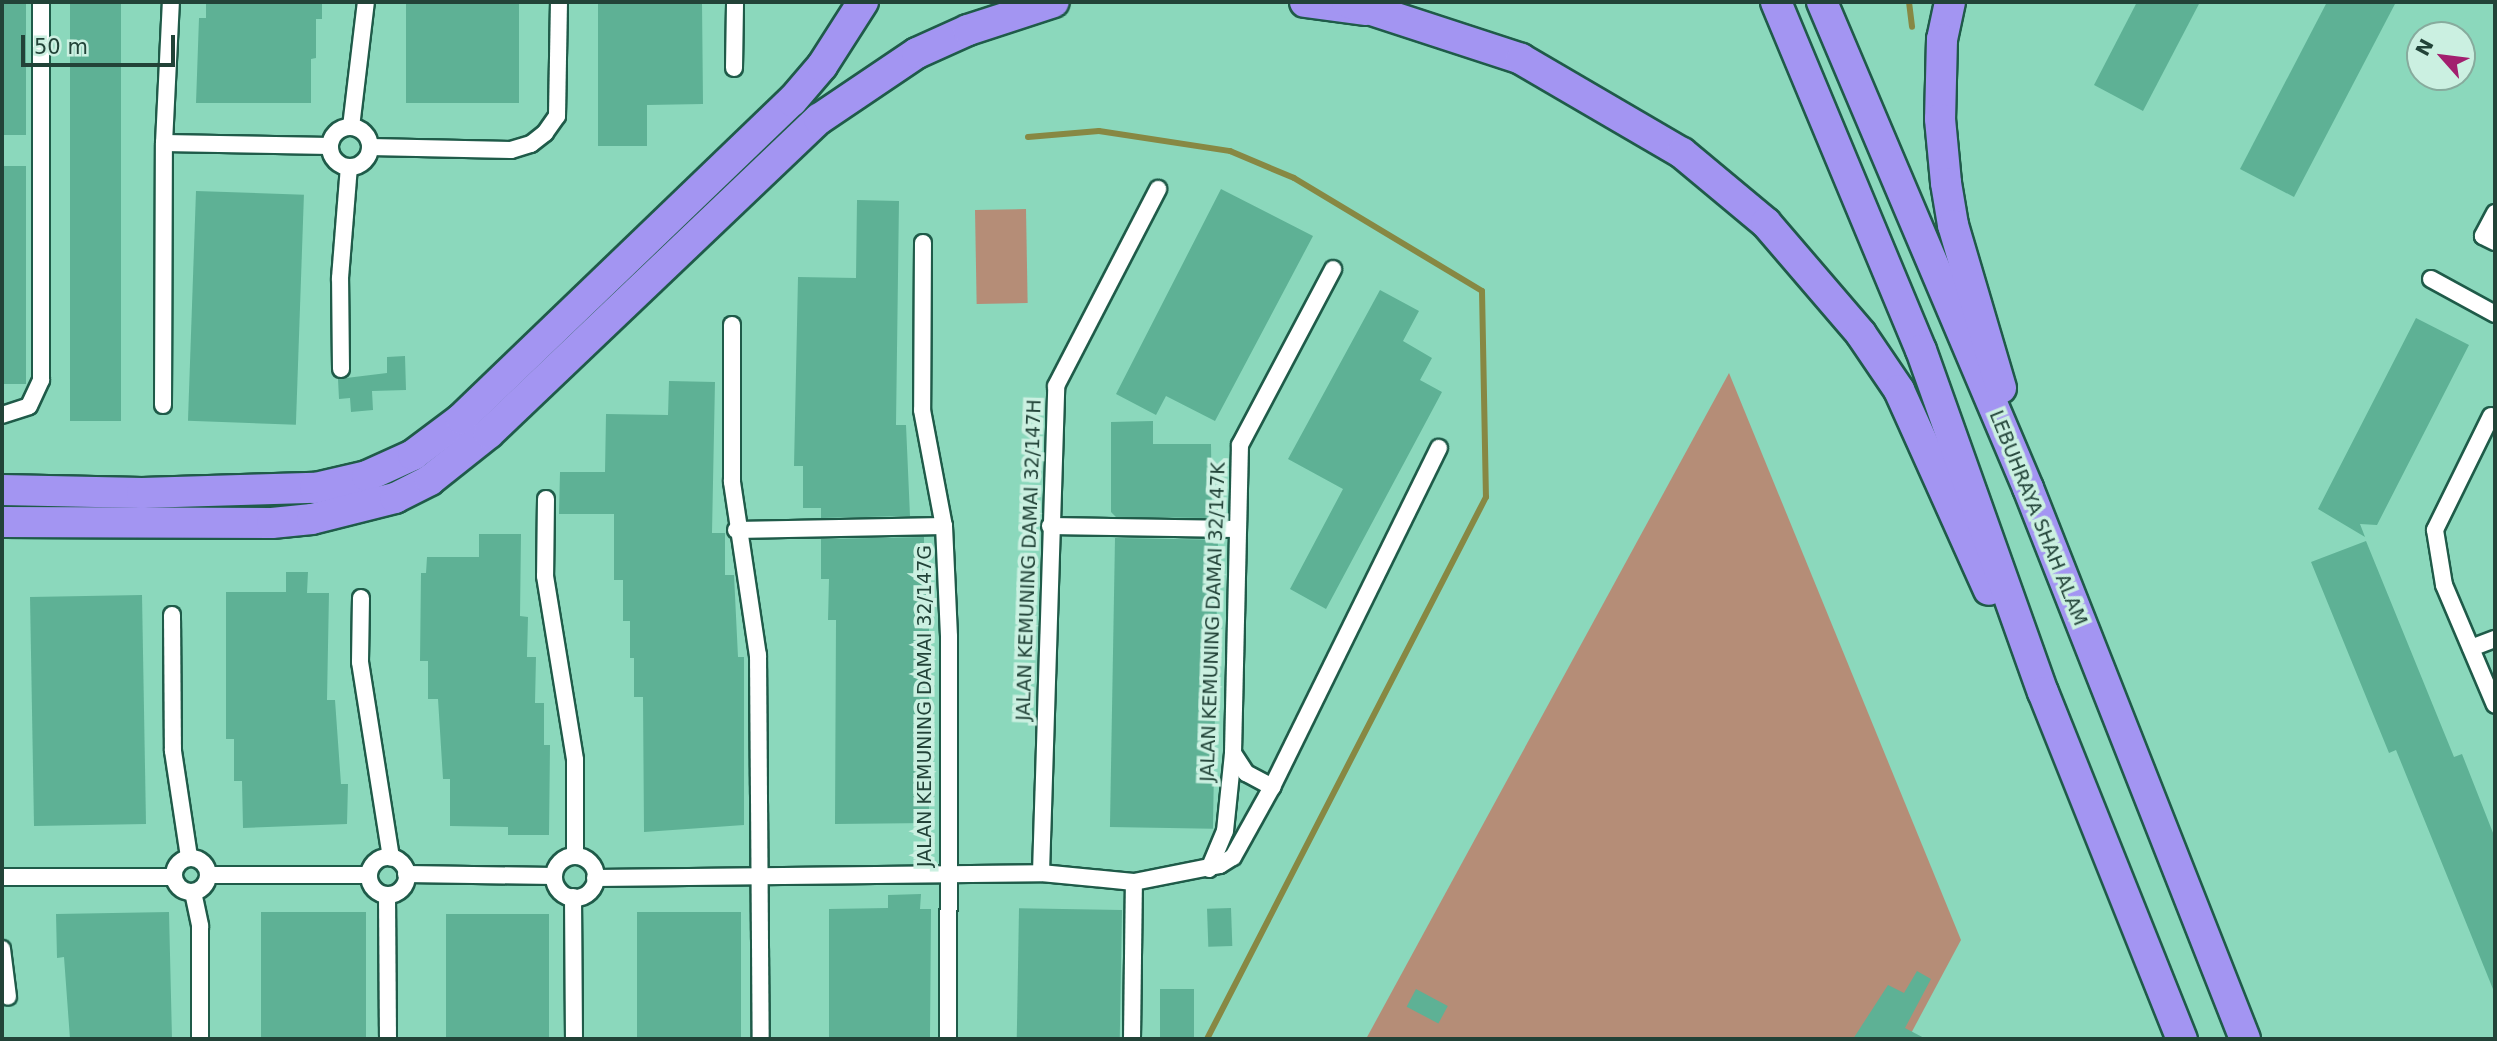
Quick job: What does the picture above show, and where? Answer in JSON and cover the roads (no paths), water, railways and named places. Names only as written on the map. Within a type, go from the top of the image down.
[{"type":"highway","points":[[2,490],[155,493],[315,488],[368,476],[413,455],[461,419],[792,101],[822,66],[863,2]]},
{"type":"highway","points":[[2,522],[272,523],[323,517],[395,498],[430,480],[489,433],[819,119],[917,52],[968,30],[1054,2]]},
{"type":"highway","points":[[1305,2],[1360,6],[1521,59],[1682,153],[1766,223],[1861,334],[1899,390],[1957,524],[2043,692]]},
{"type":"highway","points":[[1776,2],[1921,350],[2043,692],[2182,1039]]},
{"type":"highway","name":"LEBUHRAYA SHAH ALAM","points":[[1822,2],[2028,488],[2245,1039]]},
{"type":"highway","points":[[1950,2],[1942,39],[1940,119],[1946,183],[1953,225],[2028,488]]},
{"type":"street","points":[[2,415],[29,406],[41,380],[41,2]]},
{"type":"street","points":[[163,405],[164,143],[171,2]]},
{"type":"street","points":[[351,127],[366,2]]},
{"type":"street","points":[[370,147],[511,150],[531,144],[557,116],[559,2]]},
{"type":"street","points":[[734,68],[735,2]]},
{"type":"street","points":[[351,127],[362,131],[370,147],[366,159],[349,167],[337,163],[330,146],[338,130],[351,127]]},
{"type":"street","points":[[164,143],[330,146]]},
{"type":"street","points":[[341,369],[340,278],[349,167]]},
{"type":"street","name":"JALAN KEMUNING DAMAI 32/147H","points":[[1041,873],[1056,386],[1158,189]]},
{"type":"street","points":[[2495,213],[2483,236],[2495,242]]},
{"type":"street","name":"JALAN KEMUNING DAMAI 32/147G","points":[[923,243],[922,410],[944,526],[948,637],[947,1039]]},
{"type":"street","name":"JALAN KEMUNING DAMAI 32/147K","points":[[1209,869],[1225,831],[1233,752],[1240,444],[1333,270]]},
{"type":"street","points":[[2431,279],[2495,314]]},
{"type":"street","points":[[732,325],[732,482],[736,530],[758,655],[761,1039]]},
{"type":"street","points":[[2494,414],[2435,530],[2444,585],[2495,705]]},
{"type":"street","points":[[595,878],[760,875],[947,877],[1041,873],[1134,882],[1209,869],[1233,857],[1272,788],[1439,449]]},
{"type":"street","points":[[547,499],[545,576],[575,760],[575,856]]},
{"type":"street","points":[[736,530],[944,526]]},
{"type":"street","points":[[1051,526],[1236,529]]},
{"type":"street","points":[[361,598],[360,662],[391,858]]},
{"type":"street","points":[[172,615],[173,751],[189,857]]},
{"type":"street","points":[[2471,648],[2495,639]]},
{"type":"street","points":[[1233,752],[1245,772],[1272,788]]},
{"type":"street","points":[[575,856],[587,860],[595,878],[590,890],[573,897],[561,892],[554,876],[563,859],[575,856]]},
{"type":"street","points":[[189,857],[201,860],[208,875],[204,886],[193,892],[180,888],[174,877],[177,864],[189,857]]},
{"type":"street","points":[[391,858],[399,861],[406,874],[403,887],[387,895],[375,890],[369,875],[374,863],[391,858]]},
{"type":"street","points":[[406,874],[554,876]]},
{"type":"street","points":[[208,875],[369,875]]},
{"type":"street","points":[[2,877],[174,877]]},
{"type":"street","points":[[1132,1039],[1134,882]]},
{"type":"street","points":[[193,892],[200,926],[200,1039]]},
{"type":"street","points":[[387,895],[388,1039]]},
{"type":"street","points":[[573,897],[574,1039]]},
{"type":"street","points":[[2,948],[8,997]]},
{"type":"waterway","points":[[1909,2],[1912,27]]},
{"type":"waterway","points":[[1028,137],[1099,131],[1230,151],[1294,178],[1482,291],[1486,497],[1207,1039]]}]
